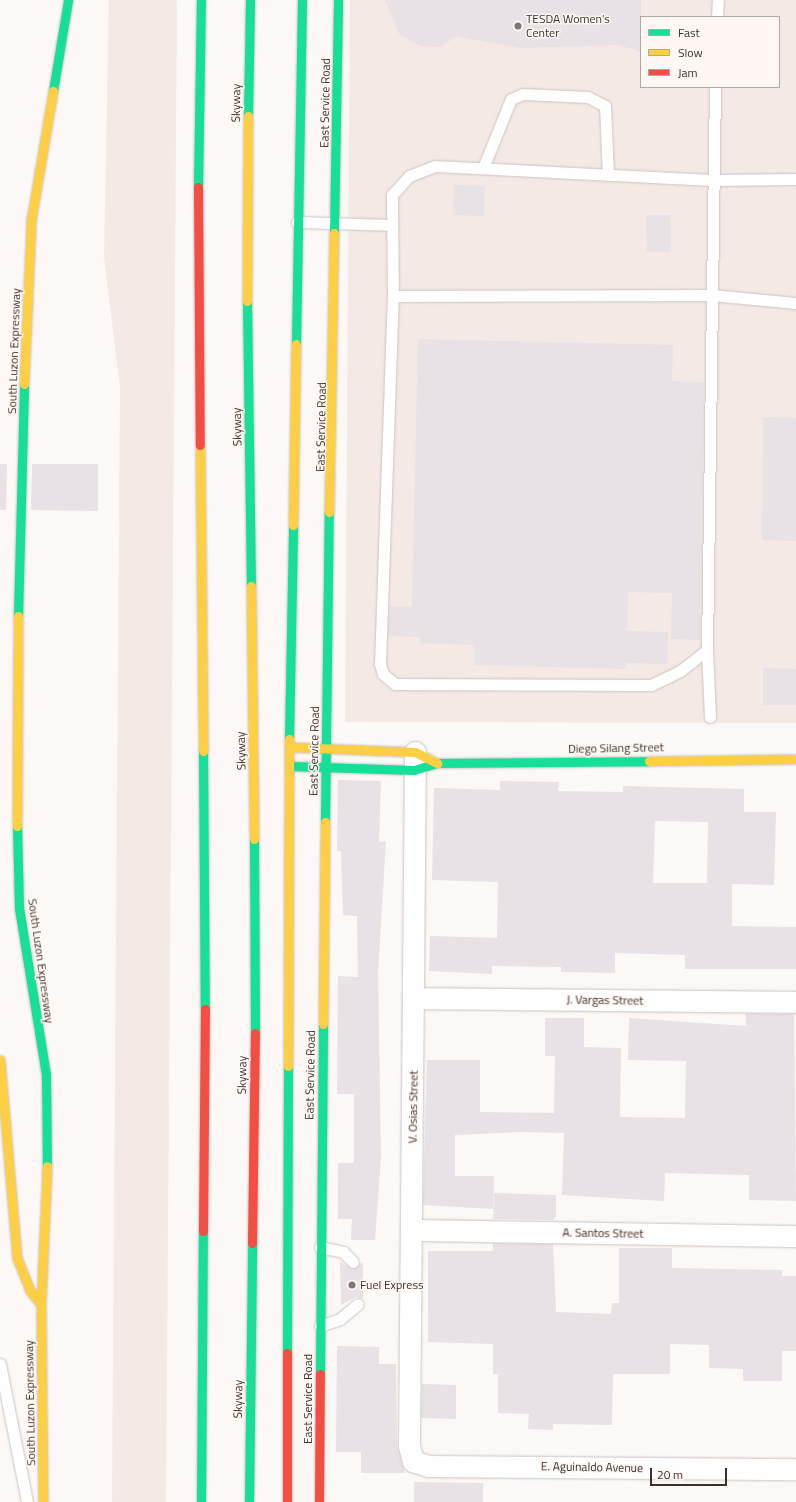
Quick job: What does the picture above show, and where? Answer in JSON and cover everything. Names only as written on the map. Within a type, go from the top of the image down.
[{"type":"main road","name":"South Luzon Expressway","points":[[43,1502],[41,1304],[48,1146],[46,1074],[19,908],[16,781],[19,484],[31,220],[68,0]]},
{"type":"main road","points":[[201,0],[198,213],[205,970],[201,1502]]},
{"type":"main road","name":"Skyway","points":[[249,1502],[256,973],[246,213],[250,0]]},
{"type":"main road","name":"East Service Road","points":[[287,1502],[293,1247],[289,747],[302,0]]},
{"type":"main road","name":"East Service Road","points":[[319,1502],[320,1326],[316,1247],[336,223],[338,0]]},
{"type":"main road","name":"Diego Silang Street","points":[[289,747],[326,748],[437,763],[796,759]]},
{"type":"main road","name":"Diego Silang Street","points":[[289,766],[325,766],[414,761],[437,763]]},
{"type":"main road","points":[[0,1060],[17,1258],[30,1291],[41,1304]]},
{"type":"street","name":"V. Osias Street","points":[[413,1461],[409,1446],[414,998],[414,761]]},
{"type":"street","name":"J. Vargas Street","points":[[414,998],[796,1002]]},
{"type":"street","name":"A. Santos Street","points":[[411,1230],[796,1236]]},
{"type":"street","name":"E. Aguinaldo Avenue","points":[[413,1461],[428,1466],[796,1470]]},
{"type":"lane","points":[[717,16],[718,0]]},
{"type":"lane","points":[[710,717],[707,650],[712,180],[715,88]]},
{"type":"lane","points":[[483,168],[511,99],[523,94],[588,97],[606,106],[608,174]]},
{"type":"lane","points":[[707,650],[680,671],[652,684],[395,684],[383,674],[380,664],[392,296],[392,195],[410,176],[435,166],[712,180],[796,179]]},
{"type":"lane","points":[[297,222],[391,225]]},
{"type":"lane","points":[[392,296],[711,295],[796,303]]},
{"type":"lane","points":[[316,1247],[343,1252],[353,1262]]},
{"type":"lane","points":[[320,1326],[340,1319],[358,1304]]},
{"type":"lane","points":[[0,1364],[27,1502]]},
{"type":"shaded area","points":[[109,0],[177,0],[166,1502],[112,1502],[120,388],[104,257]]},
{"type":"shaded area","points":[[350,0],[796,0],[796,723],[345,722]]},
{"type":"building","name":"TESDA Women's Center","points":[[385,0],[641,0],[640,52],[619,45],[520,48],[456,36],[441,47],[420,46],[399,34]]},
{"type":"building","points":[[454,185],[485,186],[484,216],[453,215]]},
{"type":"building","points":[[646,215],[670,215],[671,252],[647,252]]},
{"type":"building","points":[[418,339],[673,345],[672,381],[704,382],[700,640],[671,639],[672,593],[628,592],[627,631],[668,632],[667,664],[626,663],[626,669],[474,665],[475,645],[420,643],[420,637],[388,636],[389,606],[412,607]]},
{"type":"building","points":[[763,417],[796,418],[796,541],[762,540]]},
{"type":"building","points":[[0,464],[7,464],[6,510],[0,510]]},
{"type":"building","points":[[32,464],[98,464],[98,511],[31,510]]},
{"type":"building","points":[[763,668],[796,669],[796,705],[763,705]]},
{"type":"building","points":[[338,780],[381,781],[379,842],[386,841],[378,972],[381,1157],[375,1240],[351,1240],[352,1219],[338,1219],[338,1163],[354,1163],[354,1094],[337,1094],[338,976],[358,977],[357,916],[343,915],[341,851],[337,851]]},
{"type":"building","points":[[500,781],[559,782],[558,791],[623,792],[623,786],[744,789],[744,812],[776,812],[774,885],[732,884],[732,926],[796,927],[796,969],[685,969],[685,955],[615,953],[615,973],[561,972],[561,967],[492,966],[492,974],[429,971],[430,936],[497,938],[498,882],[432,880],[434,788],[500,790]],"holes":[[[655,821],[708,822],[707,883],[653,883]]]},
{"type":"building","points":[[746,1013],[794,1014],[796,1201],[749,1200],[749,1175],[665,1173],[664,1201],[562,1195],[564,1133],[521,1132],[455,1135],[455,1176],[494,1176],[493,1209],[423,1205],[427,1060],[480,1060],[480,1112],[554,1113],[555,1056],[545,1056],[545,1018],[584,1018],[584,1047],[621,1048],[620,1117],[685,1118],[686,1061],[628,1060],[629,1018],[746,1026]]},
{"type":"building","points":[[494,1193],[556,1195],[556,1216],[553,1220],[493,1219]]},
{"type":"building","points":[[493,1243],[553,1244],[556,1312],[611,1314],[612,1303],[619,1303],[619,1248],[672,1248],[672,1268],[782,1270],[782,1276],[796,1276],[796,1351],[782,1351],[782,1381],[743,1381],[743,1369],[709,1368],[709,1345],[670,1344],[670,1374],[613,1374],[612,1425],[553,1424],[553,1430],[528,1429],[529,1414],[498,1413],[498,1374],[493,1374],[493,1344],[428,1342],[428,1251],[493,1251]]},
{"type":"building","name":"Fuel Express","points":[[340,1262],[352,1269],[363,1262],[363,1299],[356,1297],[341,1305]]},
{"type":"building","points":[[337,1346],[379,1347],[379,1364],[396,1364],[397,1446],[405,1473],[361,1473],[361,1452],[336,1452]]},
{"type":"building","points":[[422,1384],[456,1385],[456,1419],[421,1418]]},
{"type":"building","points":[[414,1482],[483,1483],[483,1502],[414,1502]]},
{"type":"traffic: fast","points":[[53,91],[68,0]]},
{"type":"traffic: fast","points":[[198,187],[201,0]]},
{"type":"traffic: fast","points":[[248,116],[250,0]]},
{"type":"traffic: fast","points":[[296,344],[302,0]]},
{"type":"traffic: fast","points":[[334,233],[338,0]]},
{"type":"traffic: fast","points":[[247,301],[251,586]]},
{"type":"traffic: fast","points":[[18,616],[24,384]]},
{"type":"traffic: fast","points":[[325,822],[329,512]]},
{"type":"traffic: fast","points":[[289,739],[293,525]]},
{"type":"traffic: fast","points":[[203,751],[205,1009]]},
{"type":"traffic: fast","points":[[289,766],[414,770],[437,763],[649,761]]},
{"type":"traffic: fast","points":[[17,826],[19,908],[46,1074],[47,1166]]},
{"type":"traffic: fast","points":[[254,839],[255,1033]]},
{"type":"traffic: fast","points":[[320,1374],[323,1024]]},
{"type":"traffic: fast","points":[[287,1353],[288,1066]]},
{"type":"traffic: fast","points":[[201,1502],[203,1231]]},
{"type":"traffic: fast","points":[[249,1502],[252,1243]]},
{"type":"traffic: slow","points":[[24,384],[31,221],[53,91]]},
{"type":"traffic: slow","points":[[247,301],[248,116]]},
{"type":"traffic: slow","points":[[329,512],[334,233]]},
{"type":"traffic: slow","points":[[293,525],[296,344]]},
{"type":"traffic: slow","points":[[200,445],[203,751]]},
{"type":"traffic: slow","points":[[251,586],[254,839]]},
{"type":"traffic: slow","points":[[17,826],[18,616]]},
{"type":"traffic: slow","points":[[288,1066],[289,739]]},
{"type":"traffic: slow","points":[[289,747],[415,752],[437,763]]},
{"type":"traffic: slow","points":[[649,761],[796,759]]},
{"type":"traffic: slow","points":[[323,1024],[325,822]]},
{"type":"traffic: slow","points":[[0,1060],[17,1258],[30,1291],[41,1304]]},
{"type":"traffic: slow","points":[[43,1502],[41,1304],[47,1166]]},
{"type":"traffic: jam","points":[[198,187],[200,445]]},
{"type":"traffic: jam","points":[[203,1231],[205,1009]]},
{"type":"traffic: jam","points":[[252,1243],[255,1033]]},
{"type":"traffic: jam","points":[[287,1353],[287,1502]]},
{"type":"traffic: jam","points":[[319,1502],[320,1374]]},
{"type":"place","name":"TESDA Women's Center","points":[[518,26]]},
{"type":"place","name":"Fuel Express","points":[[352,1285]]}]
